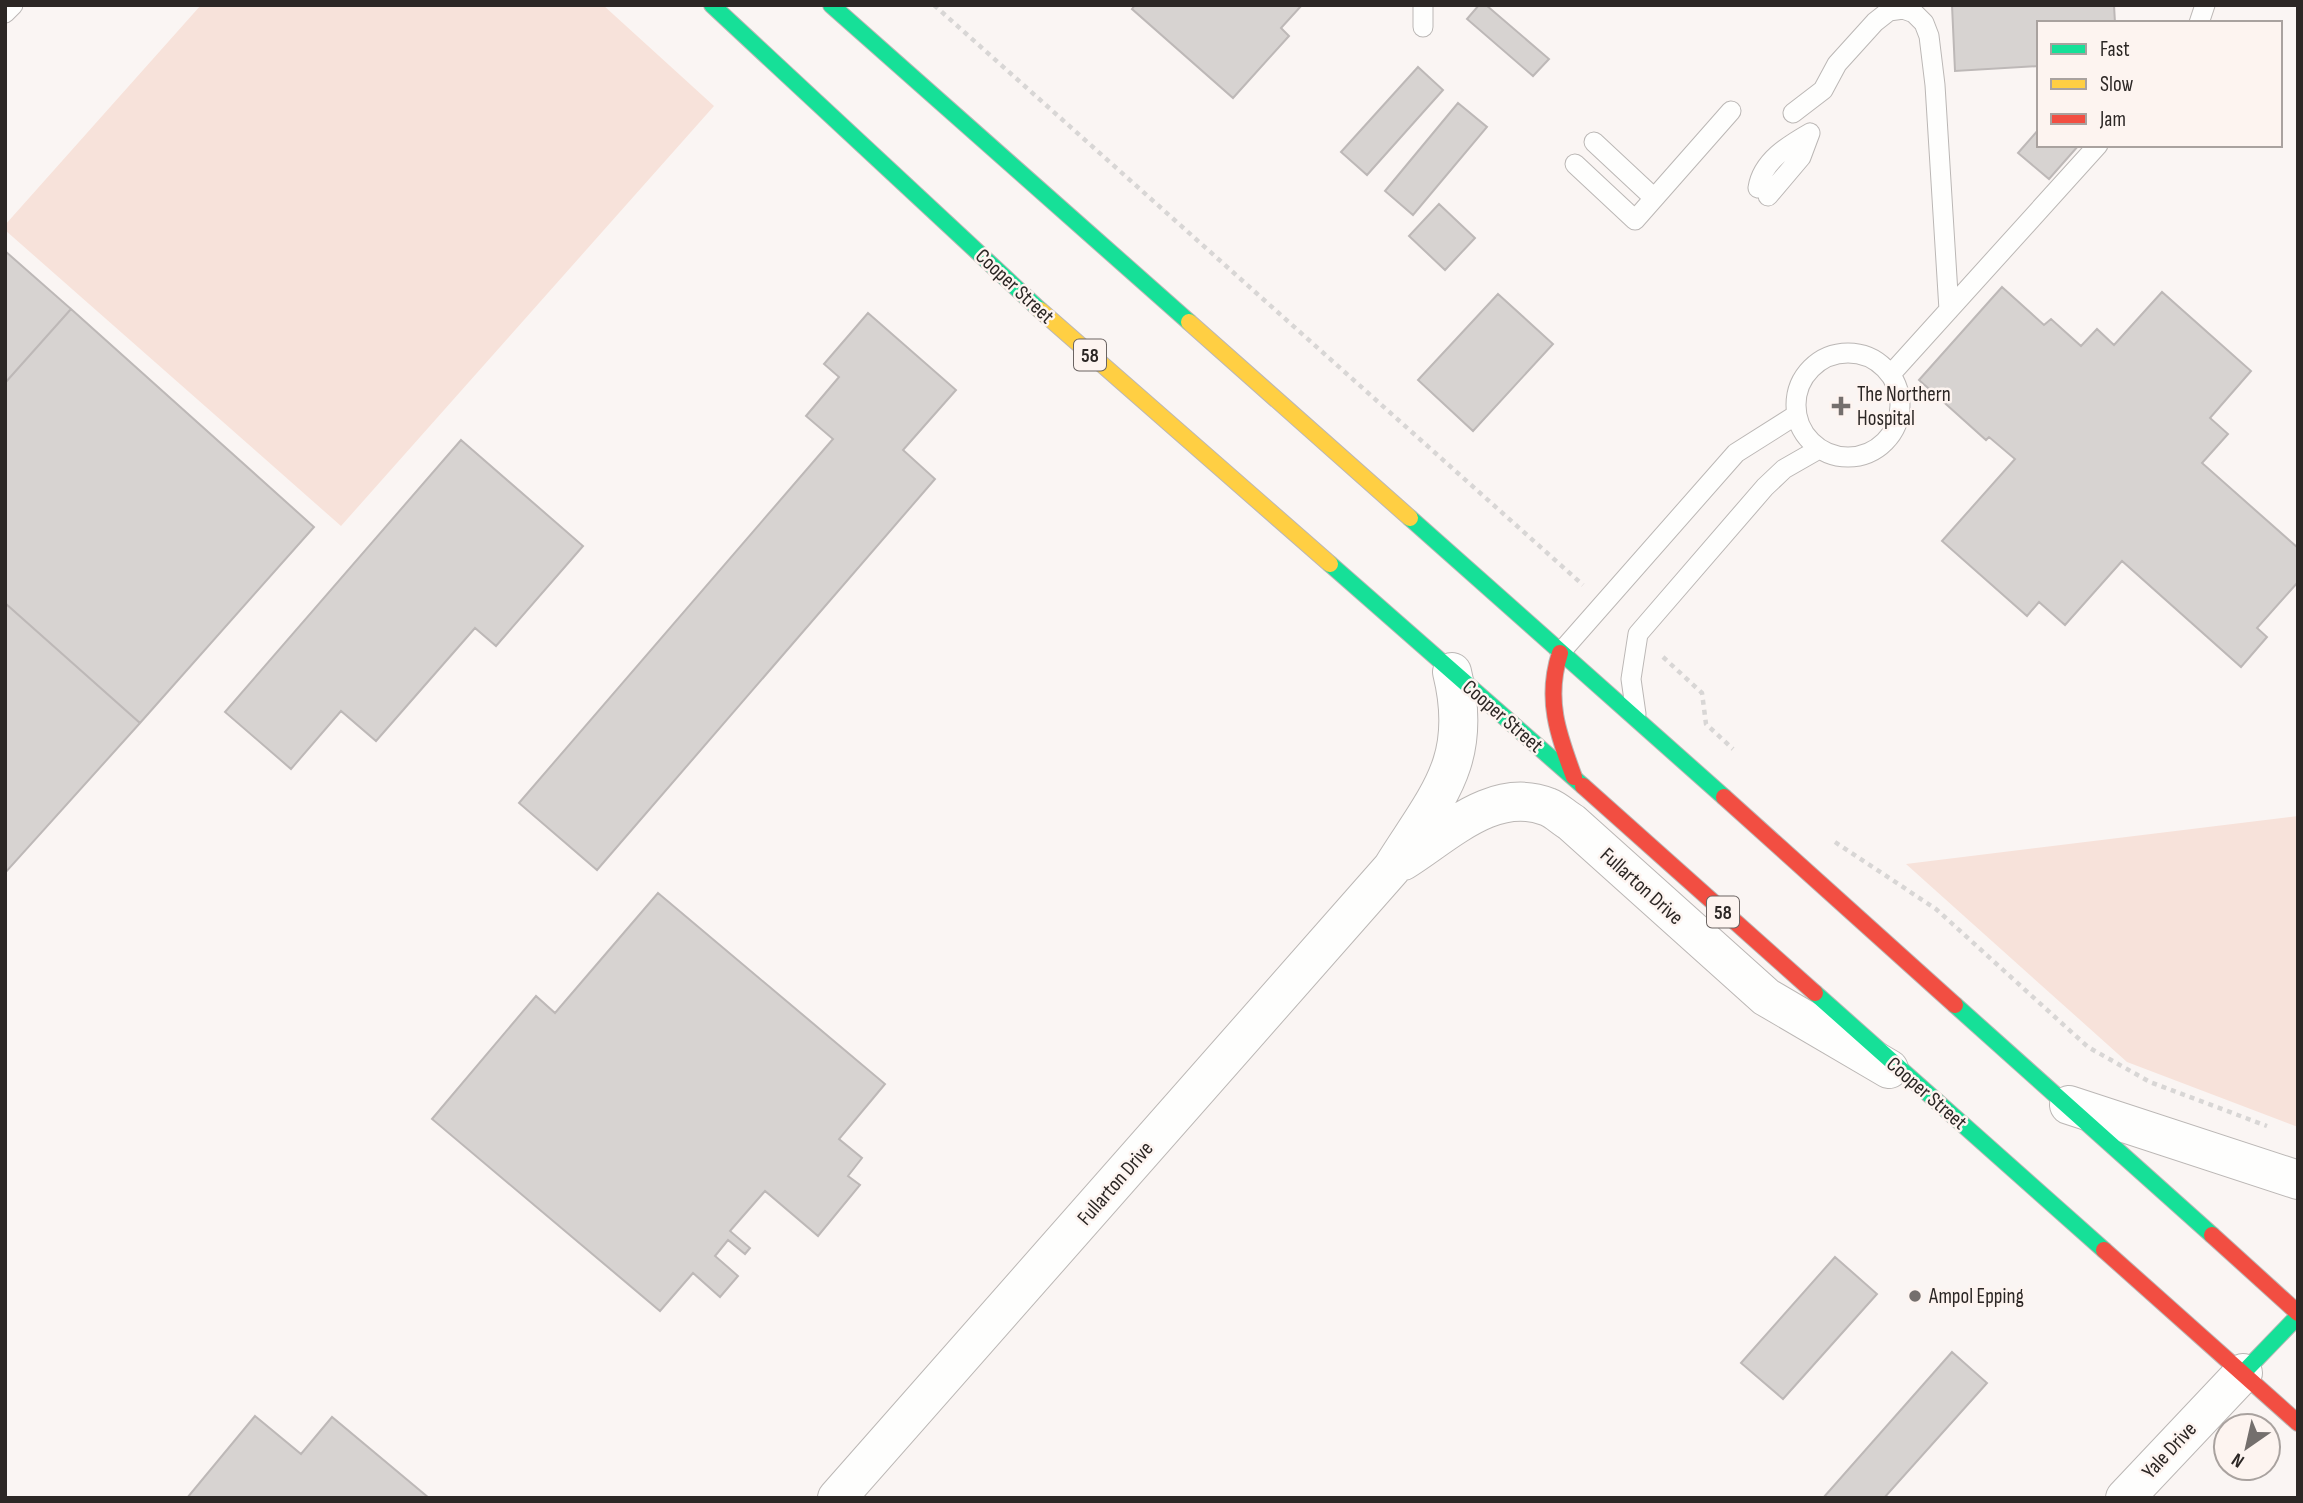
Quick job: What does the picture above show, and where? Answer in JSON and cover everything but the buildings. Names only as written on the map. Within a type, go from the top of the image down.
[{"type":"main road","name":"Cooper Street","points":[[712,5],[1077,344],[1575,779],[2298,1423]]},
{"type":"main road","points":[[831,5],[1636,718],[2069,1105],[2298,1315],[2243,1373]]},
{"type":"main road","points":[[1560,653],[1550,677],[1550,693],[1553,717],[1575,779]]},
{"type":"street","name":"Fullarton Drive","points":[[837,1498],[1392,868],[1451,769],[1460,737],[1460,716],[1452,672]]},
{"type":"street","name":"Fullarton Drive","points":[[1392,868],[1482,809],[1517,801],[1548,807],[1571,822],[1766,997],[1916,1085]]},
{"type":"street","points":[[2069,1105],[2298,1180]]},
{"type":"street","name":"Yale Drive","points":[[2125,1498],[2243,1373]]},
{"type":"lane","points":[[5,13],[13,5]]},
{"type":"lane","points":[[1423,5],[1423,27]]},
{"type":"lane","points":[[1793,113],[1823,90],[1837,64],[1875,22],[1889,11],[1903,9],[1914,13],[1924,23],[1929,36],[1935,85],[1949,310]]},
{"type":"lane","points":[[1574,164],[1634,220],[1731,111]]},
{"type":"lane","points":[[1594,142],[1654,198]]},
{"type":"lane","points":[[1891,374],[2096,147]]},
{"type":"lane","points":[[1856,353],[1870,357],[1891,374],[1901,404],[1899,420],[1892,435],[1867,455],[1850,458],[1834,456],[1819,449],[1800,428],[1796,415],[1796,397],[1801,381],[1811,367],[1826,357],[1856,353]]},
{"type":"lane","points":[[1560,653],[1602,602],[1736,453],[1796,415]]},
{"type":"lane","points":[[1636,718],[1631,679],[1638,634],[1765,487],[1784,469],[1819,449]]},
{"type":"path","points":[[934,5],[1602,602]]},
{"type":"path","points":[[1638,634],[1702,693],[1706,724],[1734,751]]},
{"type":"path","points":[[1829,838],[1936,909],[2088,1047],[2150,1082],[2273,1128]]},
{"type":"shaded area","points":[[201,5],[603,5],[714,106],[341,526],[5,230],[5,225]]},
{"type":"shaded area","points":[[2298,816],[2298,1127],[2127,1062],[1906,864]]},
{"type":"traffic: fast","points":[[712,5],[1040,310]]},
{"type":"traffic: fast","points":[[831,5],[1189,322]]},
{"type":"traffic: fast","points":[[1410,518],[1724,797]]},
{"type":"traffic: fast","points":[[1330,564],[1583,786]]},
{"type":"traffic: fast","points":[[1815,993],[2104,1250]]},
{"type":"traffic: fast","points":[[1955,1005],[2212,1235]]},
{"type":"traffic: fast","points":[[2243,1373],[2298,1316]]},
{"type":"traffic: slow","points":[[1040,310],[1330,564]]},
{"type":"traffic: slow","points":[[1189,322],[1410,518]]},
{"type":"traffic: jam","points":[[1560,653],[1554,686],[1555,716],[1574,777]]},
{"type":"traffic: jam","points":[[1583,786],[1815,993]]},
{"type":"traffic: jam","points":[[1724,797],[1955,1005]]},
{"type":"traffic: jam","points":[[2212,1235],[2298,1313]]},
{"type":"traffic: jam","points":[[2104,1250],[2298,1423]]},
{"type":"place","name":"The Northern Hospital","points":[[1841,406]]},
{"type":"place","name":"Ampol Epping","points":[[1915,1296]]}]
